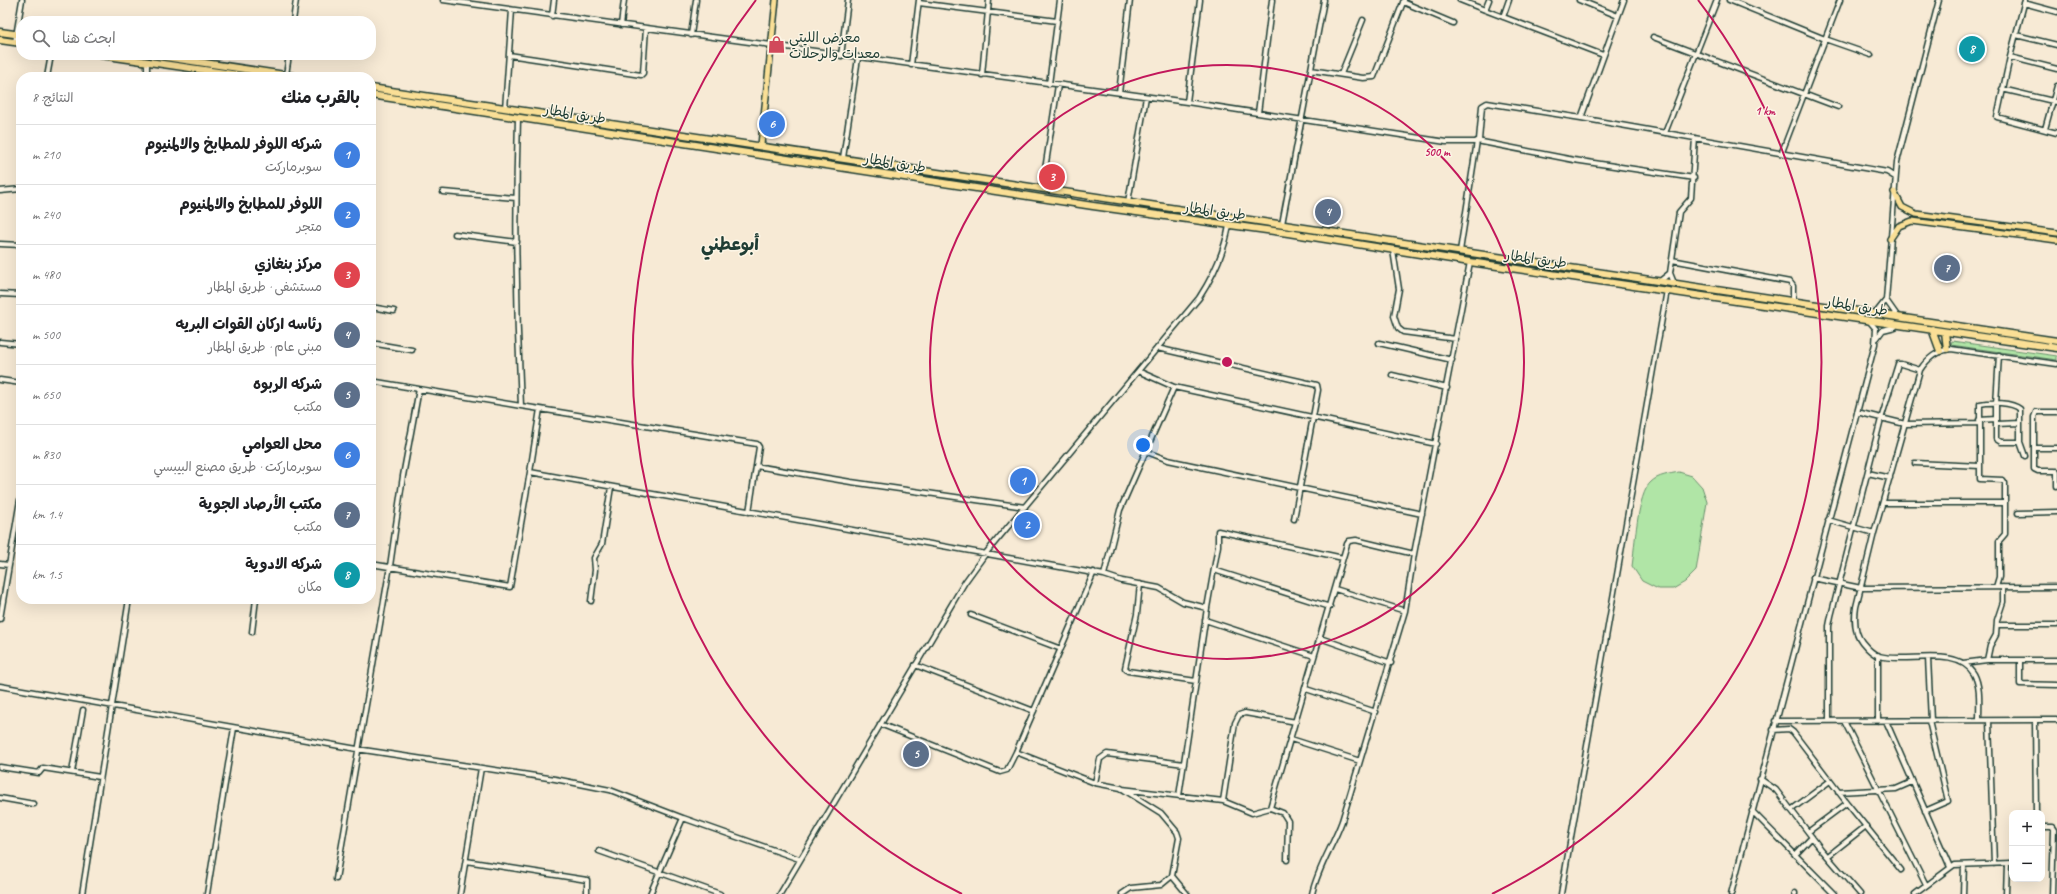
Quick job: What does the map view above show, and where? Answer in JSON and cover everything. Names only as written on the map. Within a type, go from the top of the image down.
[{"type":"highway","points":[[0,32],[16,35]]},
{"type":"highway","points":[[0,40],[16,43]]},
{"type":"highway","points":[[134,60],[215,72]]},
{"type":"highway","points":[[186,60],[266,72]]},
{"type":"highway","name":"طريق المطار","points":[[376,89],[505,109],[761,145],[1042,189],[2057,341]]},
{"type":"highway","name":"طريق المطار","points":[[376,96],[1228,226],[2057,348]]},
{"type":"highway","points":[[577,118],[577,127]]},
{"type":"highway","points":[[1932,329],[1940,351]]},
{"type":"highway","points":[[1945,332],[1947,349]]},
{"type":"main road","points":[[761,145],[776,0]]},
{"type":"main road","points":[[1894,192],[1905,210],[1916,214],[2057,233]]},
{"type":"main road","points":[[1890,239],[1899,226],[1912,221],[2057,240]]},
{"type":"street","points":[[20,16],[22,0]]},
{"type":"street","points":[[294,16],[296,0]]},
{"type":"street","points":[[443,0],[841,56],[1187,102],[1446,142],[1478,141],[1574,160],[1694,178]]},
{"type":"street","points":[[482,6],[483,0]]},
{"type":"street","points":[[552,16],[554,0]]},
{"type":"street","points":[[621,25],[624,0]]},
{"type":"street","points":[[691,35],[696,0]]},
{"type":"street","points":[[841,56],[848,0]]},
{"type":"street","points":[[982,75],[989,0]]},
{"type":"street","points":[[1049,84],[1060,0]]},
{"type":"street","points":[[1118,93],[1130,0]]},
{"type":"street","points":[[1187,102],[1200,0]]},
{"type":"street","points":[[1258,113],[1272,0]]},
{"type":"street","points":[[1282,224],[1324,0]]},
{"type":"street","points":[[1460,0],[1603,55]]},
{"type":"street","points":[[1485,10],[1489,0]]},
{"type":"street","points":[[1503,17],[1509,0]]},
{"type":"street","points":[[1579,0],[1618,16]]},
{"type":"street","points":[[1581,118],[1624,0]]},
{"type":"street","points":[[1665,133],[1717,0]]},
{"type":"street","points":[[1729,0],[1825,39],[1871,55]]},
{"type":"street","points":[[1782,152],[1840,0]]},
{"type":"street","points":[[1875,314],[1886,300],[1896,168],[1939,0]]},
{"type":"street","points":[[1311,70],[1370,79],[1374,77],[1404,1],[1453,23]]},
{"type":"street","points":[[2057,12],[2025,1],[1996,114],[1999,119],[2057,133]]},
{"type":"street","points":[[911,65],[919,2],[1057,21]]},
{"type":"street","points":[[505,109],[512,10]]},
{"type":"street","points":[[1341,74],[1363,20]]},
{"type":"street","points":[[509,55],[641,75],[643,73],[646,28]]},
{"type":"street","points":[[2016,35],[2057,45]]},
{"type":"street","points":[[1653,37],[1804,96],[1838,107]]},
{"type":"street","points":[[2010,57],[2057,69]]},
{"type":"street","points":[[842,158],[858,58]]},
{"type":"street","points":[[48,72],[50,60]]},
{"type":"street","points":[[286,72],[288,60]]},
{"type":"street","points":[[147,62],[147,72]]},
{"type":"street","points":[[1042,189],[1058,85]]},
{"type":"street","points":[[2045,129],[2055,102],[2057,86]]},
{"type":"street","points":[[2002,89],[2055,102]]},
{"type":"street","points":[[1128,202],[1146,97]]},
{"type":"street","points":[[1460,251],[1478,141],[1482,106],[1486,103],[1782,152],[1887,172],[1895,177]]},
{"type":"street","points":[[518,118],[516,198],[516,321],[521,406]]},
{"type":"street","points":[[1674,283],[1670,273],[1679,212],[1691,198],[1694,178],[1695,138]]},
{"type":"street","points":[[1887,172],[1896,168]]},
{"type":"street","points":[[0,191],[16,190]]},
{"type":"street","points":[[444,192],[516,198]]},
{"type":"street","points":[[780,894],[799,858],[965,582],[986,553],[1157,348],[1181,322],[1206,288],[1225,247],[1228,226]]},
{"type":"street","points":[[455,234],[517,242]]},
{"type":"street","points":[[0,244],[16,245]]},
{"type":"street","points":[[1393,250],[1399,289],[1394,316],[1398,328],[1403,332],[1456,339]]},
{"type":"street","points":[[1672,260],[1790,282],[1794,286],[1793,301]]},
{"type":"street","points":[[1312,894],[1316,876],[1342,821],[1376,712],[1405,611],[1414,554],[1470,262]]},
{"type":"street","points":[[1660,281],[1670,273]]},
{"type":"street","points":[[1561,894],[1668,290]]},
{"type":"street","points":[[0,294],[16,295]]},
{"type":"street","points":[[1886,300],[1898,317]]},
{"type":"street","points":[[376,308],[394,311]]},
{"type":"street","points":[[1731,894],[1775,721],[1875,344],[1876,328],[1867,320]]},
{"type":"street","points":[[1875,344],[1881,332],[1885,328],[1908,326]]},
{"type":"street","points":[[0,342],[16,344]]},
{"type":"street","points":[[1380,343],[1452,360]]},
{"type":"street","points":[[376,344],[412,350]]},
{"type":"street","points":[[1157,348],[1317,385],[1318,390],[1294,519]]},
{"type":"street","points":[[2057,364],[1947,349],[1940,351],[1924,363],[1920,370],[1874,533],[1854,619],[1859,638],[1878,656],[1947,658],[1963,663],[1988,660],[2057,660]]},
{"type":"street","points":[[1999,356],[1996,404],[1996,439],[1998,442],[2020,442]]},
{"type":"street","points":[[1829,720],[1829,626],[1838,584],[1881,419],[1898,364],[1920,370]]},
{"type":"street","points":[[1138,372],[1174,387],[1436,444]]},
{"type":"street","points":[[1392,375],[1447,388]]},
{"type":"street","points":[[0,380],[16,382]]},
{"type":"street","points":[[376,382],[757,444],[759,447],[749,512]]},
{"type":"street","points":[[1104,575],[1120,510],[1147,452],[1174,387]]},
{"type":"street","points":[[336,879],[357,749],[390,566],[403,476],[419,389]]},
{"type":"street","points":[[1996,588],[1999,577],[1999,540],[2005,535],[2005,481],[1981,480],[1979,422],[1980,404],[1996,404],[2018,407],[2020,442],[2024,456]]},
{"type":"street","points":[[376,565],[510,587],[540,409]]},
{"type":"street","points":[[1857,412],[1905,424],[1979,422],[1996,419]]},
{"type":"street","points":[[2057,412],[2035,414],[2034,448],[2035,470],[2056,470],[2057,486]]},
{"type":"street","points":[[1996,424],[2020,423]]},
{"type":"street","points":[[2034,448],[2057,448]]},
{"type":"street","points":[[1147,452],[1168,460],[1422,514]]},
{"type":"street","points":[[1915,463],[1980,466]]},
{"type":"street","points":[[756,466],[851,482],[1025,507]]},
{"type":"street","points":[[530,472],[1094,572],[1122,581],[1160,588],[1183,602],[1206,608]]},
{"type":"street","points":[[1868,473],[1890,478]]},
{"type":"street","points":[[592,600],[595,570],[594,562],[602,544],[610,487]]},
{"type":"street","points":[[1883,503],[2005,503]]},
{"type":"street","points":[[2018,513],[2057,512]]},
{"type":"street","points":[[1828,520],[1874,533]]},
{"type":"street","points":[[0,619],[16,524]]},
{"type":"street","points":[[1179,796],[1206,608],[1214,570],[1218,531],[1343,558]]},
{"type":"street","points":[[1270,808],[1348,544],[1353,540],[1414,554]]},
{"type":"street","points":[[0,564],[9,565]]},
{"type":"street","points":[[1214,570],[1330,607]]},
{"type":"street","points":[[880,724],[1000,772],[1007,770],[1094,572]]},
{"type":"street","points":[[1813,578],[1861,588],[2057,587]]},
{"type":"street","points":[[1140,584],[1137,614],[1125,668],[1128,671],[1196,681]]},
{"type":"street","points":[[1988,660],[1996,635],[2003,602],[2003,588]]},
{"type":"street","points":[[1335,589],[1405,611]]},
{"type":"street","points":[[82,894],[111,706],[129,604]]},
{"type":"street","points":[[252,632],[255,604]]},
{"type":"street","points":[[971,614],[1061,649]]},
{"type":"street","points":[[1205,620],[1314,656]]},
{"type":"street","points":[[1997,625],[2057,625]]},
{"type":"street","points":[[1320,638],[1390,663]]},
{"type":"street","points":[[1878,656],[1878,721]]},
{"type":"street","points":[[1925,811],[1948,801],[1930,721],[1928,658]]},
{"type":"street","points":[[2020,660],[2020,684],[2057,685]]},
{"type":"street","points":[[1963,663],[1974,674],[1976,680],[1979,695],[1979,720]]},
{"type":"street","points":[[916,665],[1034,711]]},
{"type":"street","points":[[0,686],[357,749],[610,790],[683,818],[799,858]]},
{"type":"street","points":[[1306,689],[1376,712]]},
{"type":"street","points":[[72,772],[83,710]]},
{"type":"street","points":[[1223,800],[1235,723],[1239,715],[1245,713],[1296,722]]},
{"type":"street","points":[[2035,720],[2036,810]]},
{"type":"street","points":[[1775,721],[2057,720]]},
{"type":"street","points":[[1844,721],[1877,790],[1926,885]]},
{"type":"street","points":[[1886,721],[1950,867]]},
{"type":"street","points":[[1989,721],[1994,864]]},
{"type":"street","points":[[207,894],[234,728]]},
{"type":"street","points":[[1773,730],[1789,729],[1793,732],[1847,804],[1901,870]]},
{"type":"street","points":[[1291,739],[1360,761]]},
{"type":"street","points":[[1016,752],[1095,783],[1179,796],[1223,800],[1252,812],[1270,808],[1283,812],[1288,821],[1287,860]]},
{"type":"street","points":[[1095,783],[1100,759],[1106,754],[1184,764]]},
{"type":"street","points":[[0,767],[39,774],[44,768],[100,777]]},
{"type":"street","points":[[460,894],[481,768]]},
{"type":"street","points":[[1760,779],[1776,790],[1812,838],[1860,894]]},
{"type":"street","points":[[1791,810],[1830,781]]},
{"type":"street","points":[[1838,792],[1896,789],[1912,782]]},
{"type":"street","points":[[1121,788],[1161,813],[1178,832],[1179,838],[1172,876],[1161,885],[1131,888],[1122,894]]},
{"type":"street","points":[[0,798],[34,804]]},
{"type":"street","points":[[1808,832],[1847,804]]},
{"type":"street","points":[[1752,811],[1834,894]]},
{"type":"street","points":[[650,894],[683,818]]},
{"type":"street","points":[[1828,856],[1866,826]]},
{"type":"street","points":[[2045,827],[2052,827],[2054,830],[2052,894]]},
{"type":"street","points":[[1795,855],[1812,838]]},
{"type":"street","points":[[599,851],[720,894]]},
{"type":"street","points":[[466,861],[587,880],[587,894]]},
{"type":"street","points":[[1915,894],[1950,867],[2009,863]]},
{"type":"street","points":[[1963,894],[1964,865]]},
{"type":"street","points":[[2006,894],[2009,871]]},
{"type":"street","points":[[1172,876],[1187,894]]},
{"type":"green space","points":[[1952,341],[2057,356],[2057,360],[1951,345]]},
{"type":"green space","points":[[1679,472],[1692,476],[1702,487],[1707,502],[1696,571],[1685,582],[1673,589],[1658,589],[1642,581],[1632,566],[1637,521],[1646,488],[1651,482],[1661,476]]},
{"type":"place","name":"معرض الليتي معدات والرحلات","points":[[776,45]]},
{"type":"place","name":"شركه الادوية","points":[[1972,49]]},
{"type":"place","name":"محل العوامي","points":[[772,124]]},
{"type":"place","name":"مركز بنغازي","points":[[1052,177]]},
{"type":"place","name":"رئاسه اركان القوات البريه","points":[[1328,212]]},
{"type":"place","name":"مكتب الأرصاد الجوية","points":[[1947,268]]},
{"type":"place","name":"شركه اللوفر للمطابخ والالمنيوم","points":[[1023,481]]},
{"type":"place","name":"اللوفر للمطابخ والالمنيوم","points":[[1027,525]]},
{"type":"place","name":"شركه الربوه","points":[[916,754]]},
{"type":"district","name":"أبوعطني","points":[[730,244]]}]
